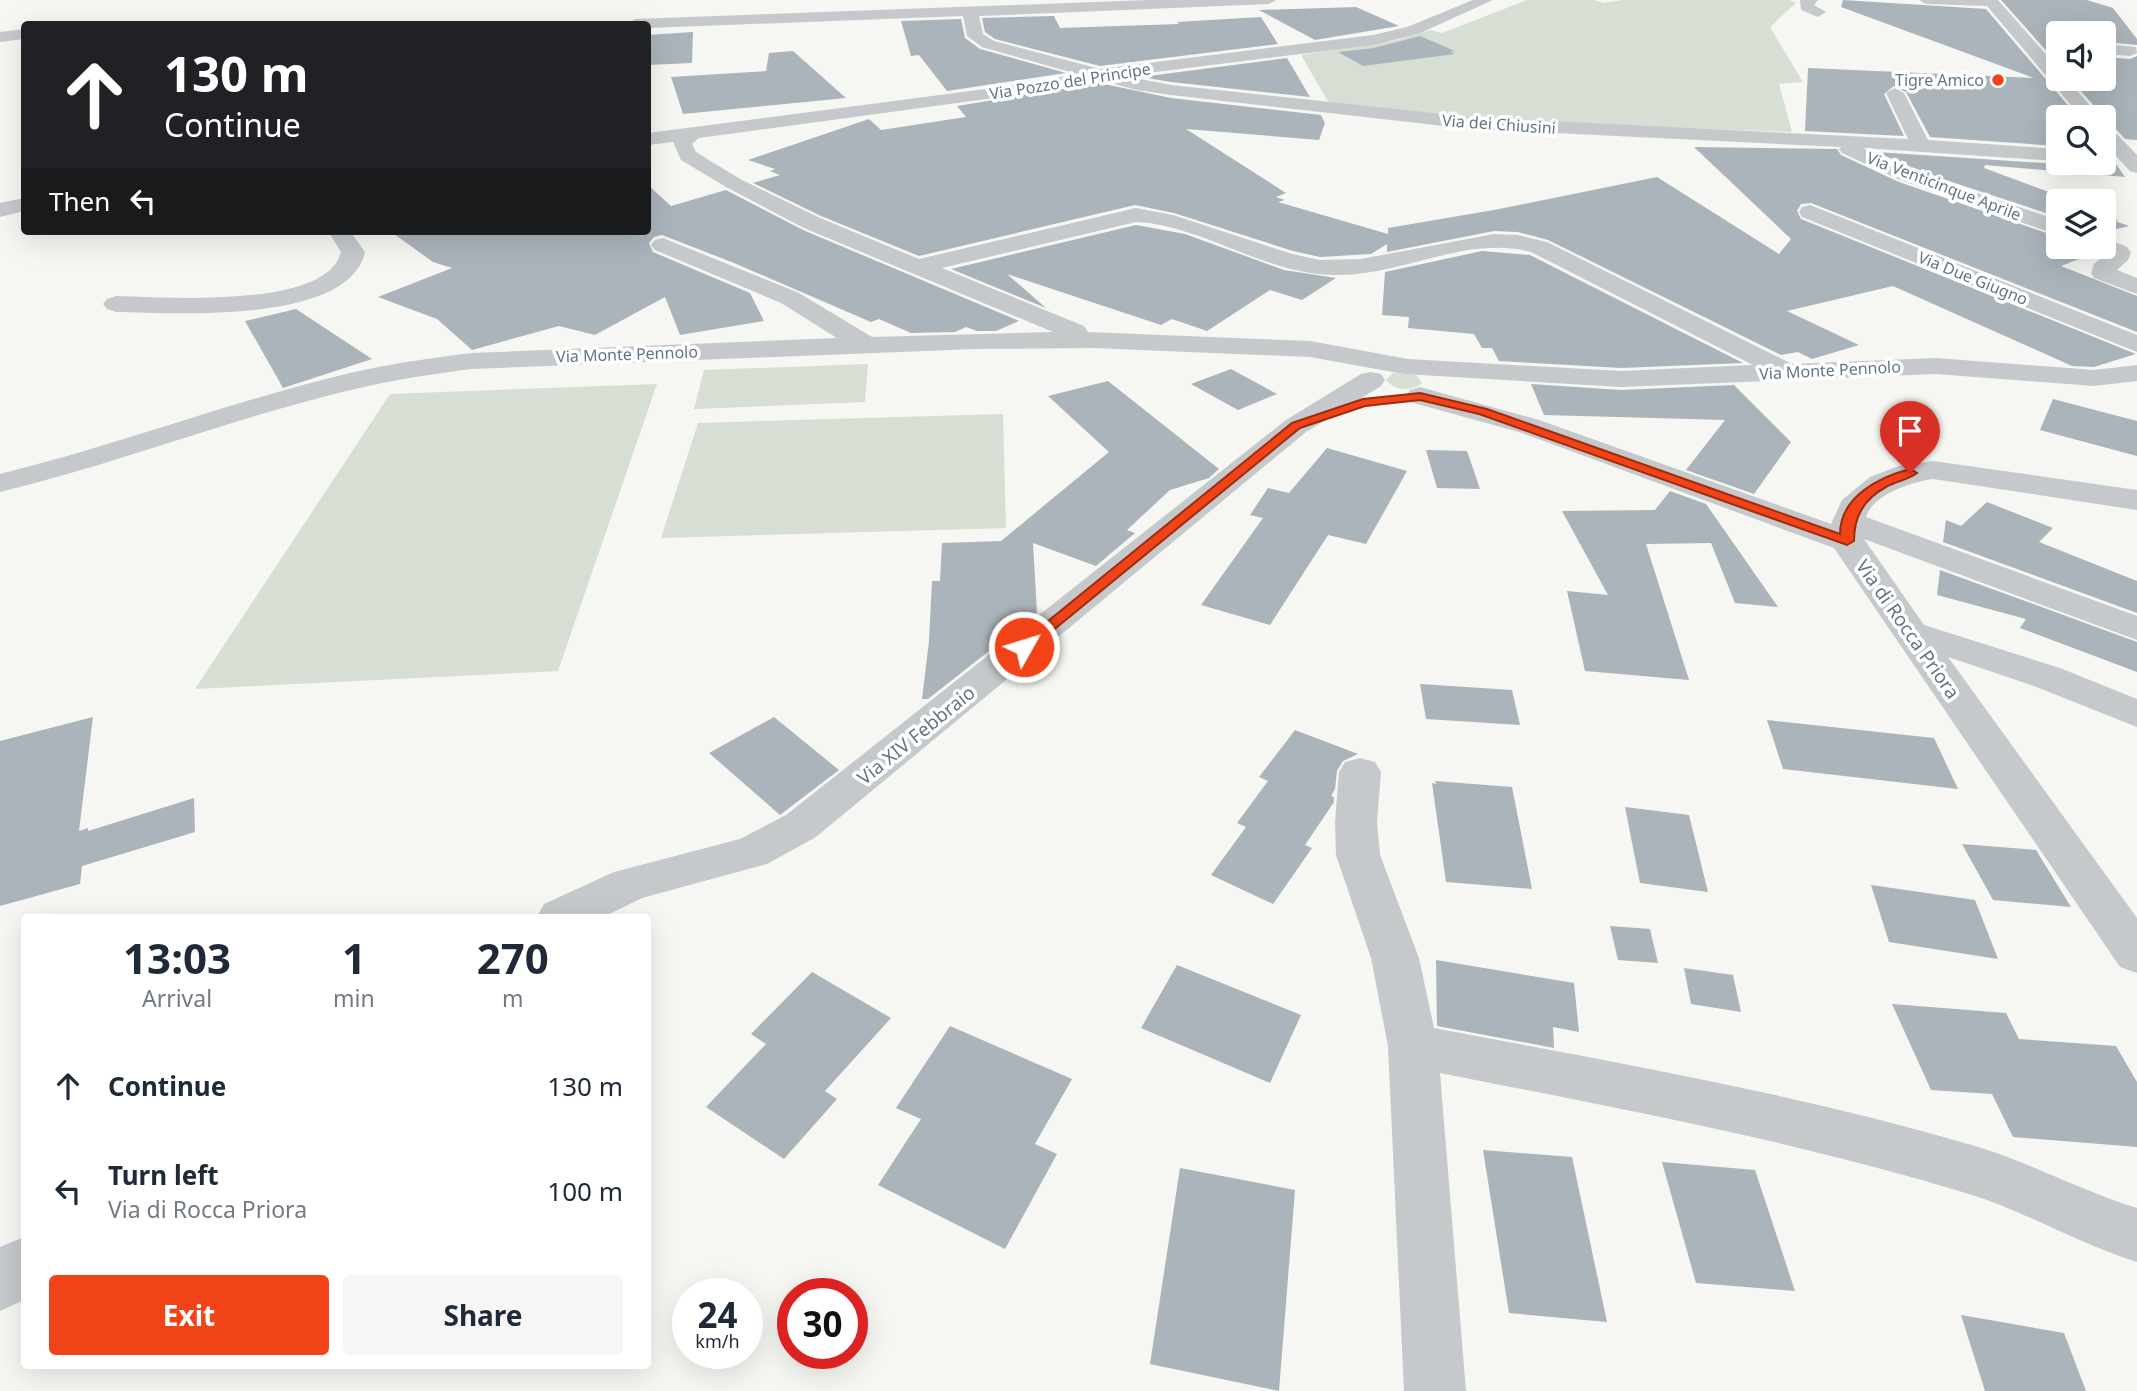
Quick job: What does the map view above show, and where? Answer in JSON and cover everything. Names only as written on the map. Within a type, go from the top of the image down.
[{"type":"street","points":[[651,23],[1269,0]]},
{"type":"street","name":"Via Pozzo del Principe","points":[[651,139],[1024,89],[1102,74],[1388,37],[1412,31],[1486,0]]},
{"type":"street","points":[[1926,0],[1991,1],[2080,105]]},
{"type":"street","name":"Via dei Chiusini","points":[[970,10],[975,36],[983,42],[1137,85],[1171,90],[1448,121],[1831,140],[2046,154]]},
{"type":"street","points":[[0,35],[21,33]]},
{"type":"street","points":[[2026,45],[2046,46]]},
{"type":"street","points":[[2116,50],[2130,51]]},
{"type":"street","points":[[1895,93],[1921,146]]},
{"type":"street","points":[[693,133],[682,146],[688,156],[799,218],[1093,340]]},
{"type":"street","name":"Via Venticinque Aprile","points":[[1831,140],[1899,173],[2046,224]]},
{"type":"street","points":[[2116,143],[2134,160]]},
{"type":"street","points":[[2116,159],[2134,160]]},
{"type":"street","points":[[0,209],[21,206]]},
{"type":"street","name":"Via Due Giugno","points":[[1810,212],[2137,344]]},
{"type":"street","points":[[916,267],[1136,215],[1162,218],[1299,263],[1327,268],[1371,265],[1482,243],[1520,242],[1539,247],[1787,372]]},
{"type":"street","points":[[116,304],[241,303],[299,293],[330,280],[350,265],[353,252],[342,235]]},
{"type":"street","points":[[663,245],[790,298],[866,345]]},
{"type":"street","points":[[2115,259],[2103,270],[2104,274],[2137,287]]},
{"type":"street","name":"Via Monte Pennolo","points":[[0,483],[117,454],[312,390],[407,368],[523,358],[866,345],[1093,340],[1270,345],[1315,353],[1404,384],[1522,374],[1635,379],[1936,366],[2094,378],[2137,373]]},
{"type":"street","points":[[1404,384],[2137,629]]},
{"type":"street","name":"Via XIV Febbraio","points":[[566,914],[631,884],[752,852],[808,821],[1296,426],[1404,384]]},
{"type":"street","points":[[1847,531],[1860,500],[1881,484],[1919,471],[1967,473],[2137,500]]},
{"type":"street","name":"Via di Rocca Priora","points":[[1847,531],[1911,633],[2137,954]]},
{"type":"street","points":[[1911,633],[2047,677],[2137,714]]},
{"type":"street","points":[[1360,772],[1356,822],[1358,855],[1395,958],[1413,1046],[1435,1391]]},
{"type":"street","points":[[1413,1046],[1610,1084],[1894,1149],[2011,1183],[2084,1218],[2137,1235]]},
{"type":"street","points":[[0,1282],[21,1267]]},
{"type":"shaded area","points":[[1527,0],[1594,0],[1603,3],[1623,0],[1789,0],[1796,3],[1770,27],[1803,82],[1779,84],[1792,132],[1515,122],[1330,105],[1301,55],[1397,40],[1430,30],[1442,33]]},
{"type":"shaded area","points":[[868,364],[865,402],[694,409],[704,370]]},
{"type":"shaded area","points":[[1393,373],[1416,375],[1422,383],[1413,388],[1398,388],[1386,380]]},
{"type":"shaded area","points":[[657,384],[558,671],[195,689],[390,394]]},
{"type":"shaded area","points":[[1003,414],[1006,528],[661,538],[698,423]]},
{"type":"building","points":[[1843,0],[1986,9],[2046,79],[2046,91],[2056,91],[2068,105],[2046,105],[2046,145],[1930,137],[1906,92],[1894,86],[1884,94],[1904,136],[1805,131],[1808,68],[2034,78],[1841,7]]},
{"type":"building","points":[[2001,0],[2087,0],[2113,8],[2137,39],[2137,45],[2116,43],[2116,21],[2046,21],[2046,51]]},
{"type":"building","points":[[1356,7],[1399,26],[1315,40],[1259,10]]},
{"type":"building","points":[[1054,16],[1060,28],[1179,24],[1177,22],[1261,17],[1278,44],[1100,66],[995,39],[985,32],[982,18]]},
{"type":"building","points":[[961,19],[965,38],[980,49],[1066,73],[947,91],[919,55],[911,56],[901,21]]},
{"type":"building","points":[[693,32],[692,63],[651,65],[651,35]]},
{"type":"building","points":[[1420,36],[1455,51],[1450,52],[1455,54],[1363,66],[1338,52],[1374,48]]},
{"type":"building","points":[[793,51],[846,98],[683,114],[671,77],[766,71],[769,53]]},
{"type":"building","points":[[2137,56],[2137,140],[2125,139],[2116,129],[2116,105],[2093,105],[2081,91],[2116,91],[2116,58],[2130,59]]},
{"type":"building","points":[[1287,58],[1310,97],[1141,77]]},
{"type":"building","points":[[1099,83],[1171,98],[1321,115],[1325,123],[1319,140],[1186,129],[1286,193],[1276,197],[1285,200],[1278,202],[1388,234],[1388,228],[1657,177],[1779,254],[1791,239],[1694,147],[1837,149],[1841,155],[1899,182],[2046,233],[2046,259],[2079,259],[2061,266],[2137,296],[2137,332],[1811,203],[1801,204],[1797,211],[1801,219],[2136,354],[2094,367],[2072,366],[1893,286],[1787,311],[1859,345],[1812,359],[1798,352],[1781,355],[1548,240],[1518,232],[1494,231],[1387,252],[1387,244],[1371,254],[1320,257],[1174,213],[1135,205],[919,256],[821,216],[753,183],[780,175],[770,171],[775,169],[748,160],[869,119],[881,130],[966,117],[957,106]]},
{"type":"building","points":[[1877,152],[2046,163],[2046,170],[1985,165],[1984,168],[2046,191],[2046,213],[1915,170]]},
{"type":"building","points":[[2116,164],[2125,177],[2102,175],[2116,175]]},
{"type":"building","points":[[651,188],[671,206],[726,190],[803,230],[1019,321],[996,331],[977,331],[966,327],[955,332],[911,333],[879,319],[871,322],[662,235],[654,237],[649,243],[653,252],[750,293],[764,321],[680,335],[665,297],[595,335],[559,326],[472,350],[437,319],[378,297],[452,268],[433,262],[396,235],[651,235]]},
{"type":"building","points":[[2116,221],[2129,226],[2116,229]]},
{"type":"building","points":[[1136,225],[1185,234],[1284,270],[1336,278],[1302,300],[1270,290],[1207,331],[1172,319],[1161,325],[1007,274],[1046,308],[951,269]]},
{"type":"building","points":[[1482,251],[1530,255],[1743,363],[1621,368],[1499,361],[1492,348],[1482,348],[1474,334],[1408,328],[1409,317],[1382,315],[1385,272]]},
{"type":"building","points":[[296,309],[372,359],[283,388],[245,321]]},
{"type":"building","points":[[1231,369],[1277,394],[1238,410],[1191,384]]},
{"type":"building","points":[[1108,381],[1219,469],[1209,478],[1170,490],[1127,530],[1135,533],[1096,566],[1033,543],[1037,613],[1027,618],[1012,633],[928,699],[922,699],[932,581],[940,581],[942,543],[1001,541],[1109,452],[1048,396]]},
{"type":"building","points":[[1531,384],[1621,390],[1734,385],[1791,442],[1754,494],[1686,470],[1725,420],[1544,415]]},
{"type":"building","points":[[2053,399],[2137,421],[2137,456],[2040,430]]},
{"type":"building","points":[[1327,448],[1407,471],[1366,544],[1328,535],[1270,625],[1201,605],[1263,518],[1250,515],[1268,488],[1289,493]]},
{"type":"building","points":[[1426,450],[1467,451],[1480,489],[1437,488]]},
{"type":"building","points":[[1670,491],[1706,504],[1778,607],[1735,603],[1711,543],[1646,544],[1689,680],[1585,671],[1567,591],[1608,595],[1562,511],[1655,510]]},
{"type":"building","points":[[1987,502],[2053,528],[2039,542],[2137,581],[2137,613],[1943,542],[1946,520],[1961,526]]},
{"type":"building","points":[[1940,570],[2137,642],[2137,672],[2020,628],[2026,619],[1937,595]]},
{"type":"building","points":[[1420,684],[1512,690],[1520,725],[1426,719]]},
{"type":"building","points":[[93,717],[79,831],[88,828],[88,831],[194,798],[195,832],[82,866],[80,884],[0,906],[0,741]]},
{"type":"building","points":[[774,717],[839,770],[780,815],[709,753]]},
{"type":"building","points":[[1767,720],[1934,738],[1958,789],[1783,769]]},
{"type":"building","points":[[1295,730],[1358,754],[1343,761],[1337,771],[1335,789],[1331,796],[1334,797],[1334,802],[1305,845],[1312,848],[1273,904],[1211,875],[1246,827],[1237,823],[1268,781],[1259,777]]},
{"type":"building","points":[[1435,781],[1512,787],[1532,889],[1446,882],[1432,783],[1436,784]]},
{"type":"building","points":[[1625,807],[1689,815],[1708,892],[1640,883]]},
{"type":"building","points":[[1962,844],[2036,850],[2071,907],[1993,900]]},
{"type":"building","points":[[1871,885],[1975,900],[1998,959],[1889,942]]},
{"type":"building","points":[[1610,926],[1650,929],[1658,963],[1618,960]]},
{"type":"building","points":[[1436,960],[1574,983],[1579,1032],[1553,1027],[1554,1048],[1437,1026]]},
{"type":"building","points":[[1177,965],[1301,1015],[1270,1083],[1141,1028]]},
{"type":"building","points":[[1684,968],[1733,975],[1741,1012],[1691,1004]]},
{"type":"building","points":[[812,972],[891,1018],[825,1091],[837,1099],[784,1159],[706,1107],[766,1044],[751,1034]]},
{"type":"building","points":[[1892,1004],[2006,1013],[2019,1039],[2116,1046],[2137,1082],[2137,1147],[2013,1137],[1992,1094],[1931,1090]]},
{"type":"building","points":[[950,1026],[1072,1079],[1035,1144],[1057,1154],[1005,1249],[878,1185],[921,1119],[896,1108]]},
{"type":"building","points":[[1483,1150],[1572,1157],[1607,1322],[1509,1313]]},
{"type":"building","points":[[1662,1162],[1755,1170],[1795,1291],[1696,1283]]},
{"type":"building","points":[[1180,1168],[1295,1190],[1279,1391],[1150,1364]]},
{"type":"building","points":[[1961,1315],[2064,1333],[2086,1391],[1985,1391]]},
{"type":"place","name":"Tigre Amico","points":[[1998,80]]},
{"type":"route","points":[[1024,647],[1296,426],[1363,402],[1420,396],[1453,403],[1529,426],[1847,541],[1847,521],[1853,507],[1881,484],[1910,473]]}]
